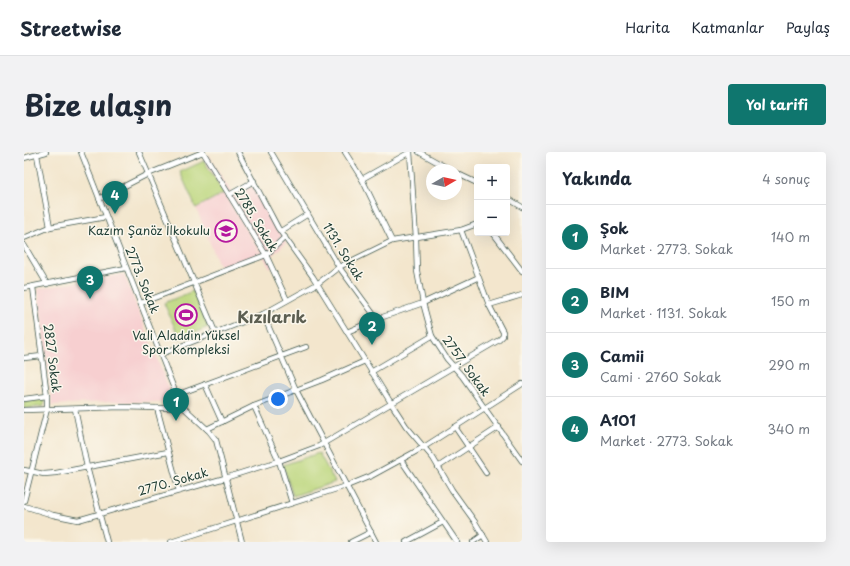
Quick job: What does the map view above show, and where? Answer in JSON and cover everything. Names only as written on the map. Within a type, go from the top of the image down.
[{"type":"street","points":[[24,157],[46,152]]},
{"type":"street","name":"2773. Sokak","points":[[81,152],[180,404],[207,429],[216,440],[242,542]]},
{"type":"street","points":[[139,152],[215,332]]},
{"type":"street","points":[[99,199],[148,174],[203,152]]},
{"type":"street","name":"2785. Sokak","points":[[203,152],[266,256],[288,300]]},
{"type":"street","points":[[238,152],[281,231],[317,284],[371,372],[406,426],[424,447],[438,467],[487,542]]},
{"type":"street","name":"1131. Sokak","points":[[271,152],[339,267],[373,316],[377,319]]},
{"type":"street","points":[[345,152],[362,179],[392,241]]},
{"type":"street","points":[[362,179],[410,152]]},
{"type":"street","name":"2757. Sokak","points":[[410,152],[417,271],[423,303],[432,336],[447,359],[462,376],[522,461]]},
{"type":"street","points":[[419,152],[440,164]]},
{"type":"street","points":[[37,155],[50,227]]},
{"type":"street","points":[[462,176],[474,182]]},
{"type":"street","points":[[229,195],[254,181]]},
{"type":"street","points":[[510,200],[522,207]]},
{"type":"street","points":[[281,231],[308,214]]},
{"type":"street","points":[[24,238],[50,227],[106,217]]},
{"type":"street","points":[[161,354],[263,314],[317,284],[339,267],[392,241],[461,230],[474,225]]},
{"type":"street","points":[[461,230],[489,305],[522,295]]},
{"type":"street","points":[[494,236],[522,271]]},
{"type":"street","points":[[141,303],[266,256],[285,237]]},
{"type":"street","points":[[24,244],[47,284]]},
{"type":"street","points":[[24,288],[126,268]]},
{"type":"street","points":[[347,332],[377,319],[423,303],[479,277]]},
{"type":"street","name":"2827 Sokak","points":[[24,501],[47,409],[47,396],[33,287]]},
{"type":"street","name":"2770. Sokak","points":[[24,506],[53,515],[78,520],[225,478],[279,461],[325,443],[499,340],[503,336],[503,332],[489,305]]},
{"type":"street","points":[[263,314],[296,390],[325,443],[345,486],[376,542]]},
{"type":"street","points":[[371,372],[432,336]]},
{"type":"street","points":[[176,395],[306,347]]},
{"type":"street","points":[[24,358],[42,356]]},
{"type":"street","points":[[207,429],[254,406],[365,361]]},
{"type":"street","points":[[205,384],[222,422]]},
{"type":"street","points":[[171,542],[185,540],[371,476],[424,447],[522,384]]},
{"type":"street","points":[[24,399],[47,396]]},
{"type":"street","points":[[24,410],[122,406],[183,408]]},
{"type":"street","points":[[254,406],[279,461],[292,503]]},
{"type":"street","points":[[157,408],[179,491]]},
{"type":"street","points":[[75,409],[87,467],[107,542]]},
{"type":"street","points":[[455,427],[486,473]]},
{"type":"street","points":[[438,467],[499,427]]},
{"type":"street","points":[[24,470],[52,474],[168,452]]},
{"type":"street","points":[[401,460],[457,542]]},
{"type":"street","points":[[406,542],[443,522]]},
{"type":"street","points":[[351,542],[371,532]]},
{"type":"street","points":[[473,542],[483,535]]},
{"type":"shaded area","points":[[208,155],[233,195],[253,185],[286,243],[270,257],[275,265],[270,268],[204,158]]},
{"type":"shaded area","name":"Kazım Şanöz İlkokulu","points":[[224,193],[260,254],[221,270],[196,208]]},
{"type":"shaded area","points":[[124,274],[171,394],[166,402],[110,402],[52,405],[38,289]]},
{"type":"green space","points":[[204,161],[224,193],[196,208],[180,172]]},
{"type":"green space","name":"Vali Aladdin Yüksel Spor Kompleksi","points":[[193,291],[208,327],[180,339],[164,303]]},
{"type":"green space","points":[[44,398],[44,406],[24,409],[24,401]]},
{"type":"green space","points":[[319,453],[335,482],[293,496],[283,465]]},
{"type":"place","name":"A101","points":[[115,214]]},
{"type":"place","name":"Kazım Şanöz İlkokulu","points":[[226,231]]},
{"type":"place","name":"Camii","points":[[90,299]]},
{"type":"place","name":"Vali Aladdin Yüksel Spor Kompleksi","points":[[186,315]]},
{"type":"place","name":"BIM","points":[[372,345]]},
{"type":"place","name":"Şok","points":[[176,421]]},
{"type":"district","name":"Kızılarık","points":[[272,317]]}]
